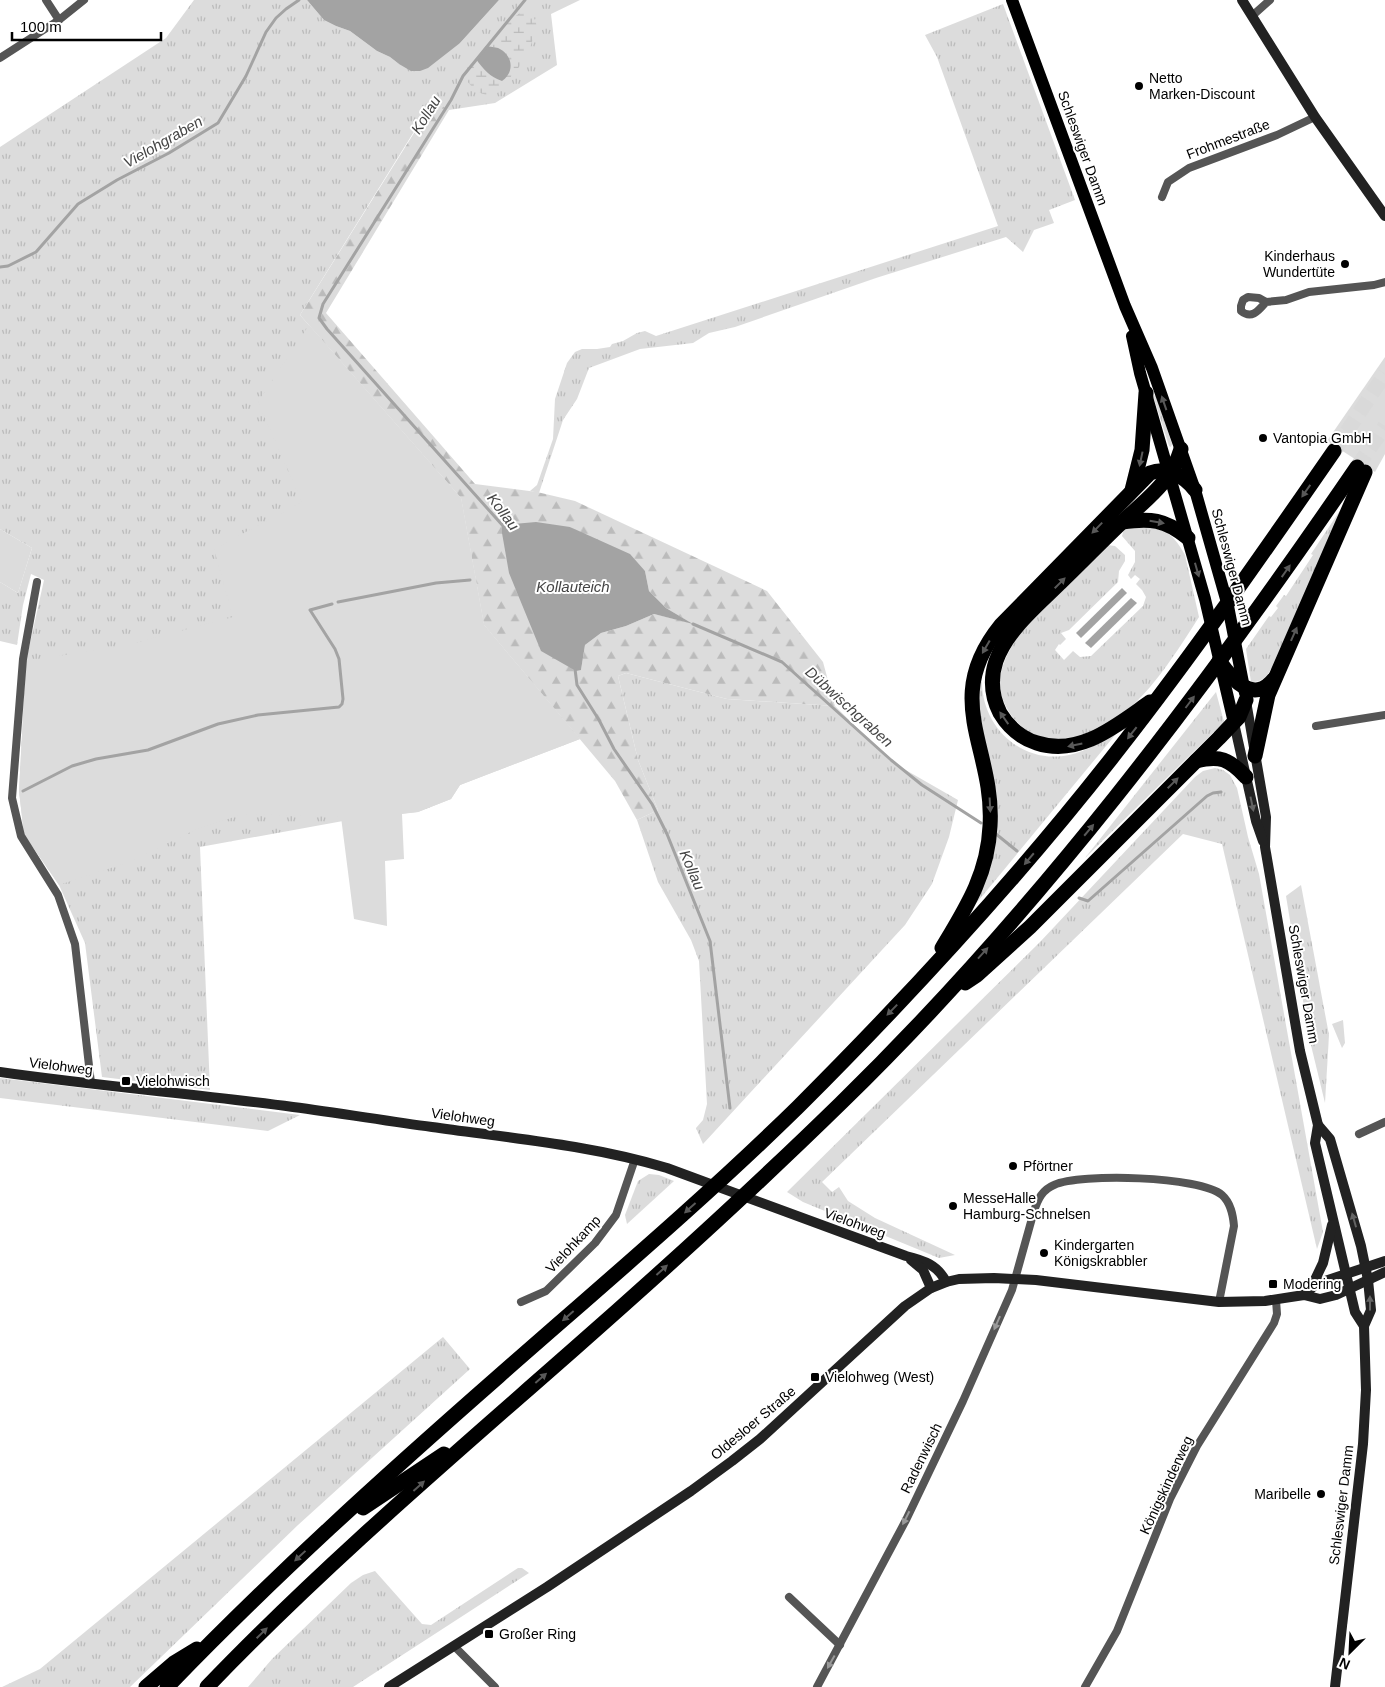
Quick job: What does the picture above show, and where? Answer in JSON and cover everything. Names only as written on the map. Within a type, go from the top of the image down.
[{"type":"highway","points":[[1131,493],[1142,450],[1146,393]]},
{"type":"highway","points":[[1162,694],[1103,734],[1075,746],[1059,747],[1043,745],[1021,736],[1004,719],[993,696],[992,677],[996,662],[1008,638],[1027,616],[1157,490],[1176,462],[1181,449]]},
{"type":"highway","points":[[167,1687],[323,1534],[705,1194],[806,1098],[926,975],[1036,851],[1116,754],[1162,694],[1334,452]]},
{"type":"highway","points":[[207,1687],[343,1555],[754,1186],[845,1099],[939,1002],[1023,909],[1126,784],[1245,628],[1361,470],[1274,678],[1266,704],[1255,756]]},
{"type":"highway","points":[[926,975],[973,894],[982,874],[988,845],[990,798],[972,709],[974,679],[984,650],[1001,625],[1150,473],[1159,471],[1170,472],[1187,480],[1195,490]]},
{"type":"highway","points":[[1122,522],[1153,520],[1167,523],[1188,538]]},
{"type":"highway","points":[[939,1002],[977,975],[1030,927],[1234,723],[1242,713],[1238,686],[1219,661]]},
{"type":"highway","points":[[1238,686],[1255,689],[1263,688],[1274,678]]},
{"type":"highway","points":[[1196,761],[1212,758],[1224,760],[1246,777]]},
{"type":"highway","points":[[343,1555],[469,1403]]},
{"type":"highway","points":[[323,1534],[490,1422]]},
{"type":"highway","points":[[146,1687],[174,1662],[214,1640]]},
{"type":"main road","name":"Schleswiger Damm","points":[[1012,0],[1125,306],[1152,368],[1195,490],[1220,577],[1238,686],[1255,756],[1266,817],[1266,847],[1300,1051],[1318,1125],[1315,1143],[1354,1312],[1364,1326]]},
{"type":"main road","points":[[1242,0],[1316,116],[1385,216]]},
{"type":"main road","name":"Schleswiger Damm","points":[[1125,306],[1146,393],[1205,599],[1219,661]]},
{"type":"main road","name":"Schleswiger Damm","points":[[1238,686],[1234,723],[1256,821],[1266,847]]},
{"type":"main road","name":"Vielohweg","points":[[0,1072],[294,1107],[579,1148],[635,1159],[678,1172],[920,1260],[935,1267],[946,1282]]},
{"type":"main road","name":"Schleswiger Damm","points":[[1318,1125],[1330,1139],[1361,1246],[1366,1267],[1371,1310],[1364,1326],[1366,1390],[1363,1444],[1335,1687]]},
{"type":"main road","points":[[1307,1293],[1323,1263],[1333,1221]]},
{"type":"main road","name":"Vielohweg","points":[[906,1256],[920,1267],[931,1288]]},
{"type":"main road","name":"Oldesloer Straße","points":[[389,1687],[547,1587],[691,1491],[732,1461],[760,1439],[903,1308],[931,1288],[959,1279],[1016,1278],[1219,1302],[1276,1300],[1307,1293],[1316,1284],[1385,1261]]},
{"type":"main road","name":"Oldesloer Straße","points":[[1307,1293],[1320,1299],[1336,1295],[1385,1272]]},
{"type":"street","points":[[46,0],[59,20]]},
{"type":"street","points":[[0,58],[59,20],[84,0]]},
{"type":"street","points":[[1252,16],[1270,0]]},
{"type":"street","name":"Frohmestraße","points":[[1162,197],[1168,182],[1189,168],[1277,135],[1316,116]]},
{"type":"street","points":[[1266,302],[1292,299],[1309,292],[1374,285],[1385,282]]},
{"type":"street","points":[[37,582],[23,659],[12,798],[21,836],[58,895],[75,944],[91,1083]]},
{"type":"street","points":[[1316,726],[1385,715]]},
{"type":"street","points":[[1359,1134],[1385,1122]]},
{"type":"street","name":"Vielohkamp","points":[[521,1302],[546,1291],[595,1243],[616,1215],[635,1159]]},
{"type":"street","points":[[1016,1278],[1037,1201],[1049,1187],[1074,1180],[1121,1178],[1168,1180],[1213,1190],[1224,1196],[1229,1204],[1234,1226],[1219,1302]]},
{"type":"street","name":"Radenwisch","points":[[817,1687],[905,1521],[963,1401],[1016,1278]]},
{"type":"street","name":"Königskinderweg","points":[[1085,1687],[1117,1631],[1170,1499],[1197,1446],[1274,1323],[1276,1300]]},
{"type":"street","points":[[789,1598],[840,1645]]},
{"type":"street","points":[[454,1646],[495,1687]]},
{"type":"green space","points":[[194,0],[307,0],[324,20],[350,31],[377,51],[399,64],[460,43],[499,0],[580,0],[551,14],[557,65],[495,103],[449,110],[433,101],[300,315],[461,498],[484,625],[580,739],[460,785],[451,799],[418,812],[365,817],[200,847],[210,1090],[102,1077],[85,943],[59,885],[24,834],[19,791],[26,661],[44,580],[31,574],[23,605],[17,645],[0,641],[0,582],[18,593],[32,548],[0,529],[0,147],[166,38]]},
{"type":"green space","points":[[1003,4],[1075,200],[1049,210],[1054,223],[1034,230],[1023,252],[1006,237],[876,278],[735,327],[709,333],[693,343],[640,349],[589,368],[577,399],[563,420],[539,493],[530,491],[537,485],[553,439],[555,399],[567,363],[575,352],[582,349],[610,347],[612,344],[645,331],[656,336],[998,226],[937,57],[925,35]]},
{"type":"green space","points":[[520,13],[532,13],[537,25],[530,48],[519,67],[494,97],[484,94],[473,88],[463,76],[476,59],[487,73],[498,48],[486,46],[510,20]]},
{"type":"green space","points":[[434,101],[449,110],[326,313],[475,484],[537,492],[575,501],[767,591],[823,662],[835,706],[727,699],[626,673],[618,676],[638,760],[658,810],[637,820],[615,781],[484,625],[461,498],[300,315]],"holes":[[[570,527],[645,571],[649,591],[666,608],[691,623],[654,614],[626,626],[601,633],[585,645],[581,670]]]},
{"type":"green space","points":[[309,325],[461,498],[484,625],[580,739],[460,785],[451,799],[418,812],[402,814],[404,859],[385,861],[387,926],[354,919],[341,817],[243,814],[195,830],[126,863],[59,885],[24,834],[19,791],[26,661],[127,645],[233,617],[214,549],[302,502],[258,402]]},
{"type":"green space","points":[[1385,357],[1385,454],[1375,472],[1327,441]]},
{"type":"green space","points":[[1156,395],[1172,444],[1171,447],[1169,446],[1153,396]]},
{"type":"green space","points":[[1345,503],[1271,669],[1263,679],[1251,682],[1246,649],[1269,616],[1271,617],[1278,608],[1276,606],[1284,595],[1286,596]]},
{"type":"green space","points":[[1135,525],[1159,529],[1170,535],[1180,546],[1185,555],[1199,617],[1156,680],[1130,708],[1115,720],[1097,732],[1081,736],[1053,738],[1033,734],[1016,721],[1005,704],[1001,694],[1000,683],[1004,662],[1021,632],[1107,545],[1115,546],[1125,555],[1125,561],[1119,571],[1118,582],[1069,630],[1061,633],[1066,639],[1055,650],[1064,660],[1073,651],[1080,657],[1091,656],[1143,606],[1146,597],[1136,584],[1140,579],[1135,575],[1131,579],[1128,575],[1135,562],[1135,551],[1122,536],[1124,529]]},
{"type":"green space","points":[[0,529],[32,548],[18,593],[0,582]]},
{"type":"green space","points":[[626,673],[727,699],[835,706],[890,761],[958,800],[949,837],[932,884],[905,925],[703,1144],[696,1128],[703,1120],[707,1104],[699,961],[691,940],[658,882],[637,820],[658,810],[638,760],[618,676]]},
{"type":"green space","points":[[979,681],[982,682],[989,714],[997,728],[1021,748],[1036,754],[1052,757],[1083,751],[1120,729],[974,906],[986,876],[979,726]]},
{"type":"green space","points":[[1216,692],[1224,722],[1085,858]]},
{"type":"green space","points":[[1215,768],[1223,770],[1230,775],[1237,788],[1259,874],[1323,1232],[1317,1249],[1222,844],[1183,834],[822,1182],[832,1192],[839,1187],[848,1201],[875,1218],[955,1255],[939,1258],[803,1202],[787,1192],[1040,942],[1195,777],[1203,771]]},
{"type":"green space","points":[[1301,885],[1329,1035],[1325,1103],[1309,1037],[1286,896]]},
{"type":"green space","points":[[1343,1020],[1345,1043],[1342,1048],[1332,1024]]},
{"type":"green space","points":[[0,1078],[300,1115],[268,1131],[0,1098]]},
{"type":"green space","points":[[649,1174],[659,1175],[674,1181],[627,1224],[625,1215],[638,1181]]},
{"type":"green space","points":[[443,1337],[470,1369],[298,1525],[130,1687],[2,1687],[40,1669]]},
{"type":"green space","points":[[518,1568],[522,1568],[529,1573],[353,1687],[248,1687],[272,1659],[351,1583],[363,1575],[375,1571],[422,1624],[431,1625]]},
{"type":"water","points":[[307,0],[499,0],[460,43],[428,68],[420,71],[411,71],[377,51],[350,31],[324,20]]},
{"type":"water","points":[[486,46],[498,48],[509,59],[509,73],[502,81],[487,72],[476,59]]},
{"type":"water","name":"Kollauteich","points":[[536,522],[570,527],[630,554],[645,571],[649,591],[666,608],[693,624],[654,614],[626,626],[601,633],[585,645],[581,670],[576,671],[541,651],[509,573],[502,533],[502,525]]},
{"type":"water","points":[[1122,588],[1127,593],[1081,638],[1076,633]]},
{"type":"water","points":[[1131,598],[1137,603],[1091,648],[1085,643]]},
{"type":"waterway","name":"Vielohgraben","points":[[0,267],[8,266],[36,252],[78,204],[218,123],[246,76],[266,32],[276,18],[299,0]]},
{"type":"waterway","name":"Kollau","points":[[504,527],[319,318],[323,304],[451,100],[463,76],[525,0]]},
{"type":"waterway","points":[[338,602],[436,583],[470,580]]},
{"type":"waterway","points":[[23,791],[72,766],[96,759],[148,750],[218,724],[258,715],[339,707],[343,699],[339,659],[335,649],[310,610],[332,604]]},
{"type":"waterway","name":"Dübwischgraben","points":[[693,624],[782,662],[891,760],[922,785],[981,823]]},
{"type":"waterway","name":"Kollau","points":[[575,669],[577,685],[599,720],[614,749],[652,804],[667,834],[710,941],[730,1108]]},
{"type":"waterway","name":"Dübwischgraben","points":[[1079,898],[1088,901],[1207,796],[1221,792]]},
{"type":"waterway","name":"Dübwischgraben","points":[[996,834],[1017,851]]},
{"type":"tunnel","points":[[1334,451],[1385,374]]},
{"type":"tunnel","points":[[1357,467],[1385,426]]},
{"type":"place","name":"Netto Marken-Discount","points":[[1139,86]]},
{"type":"place","name":"Kinderhaus Wundertüte","points":[[1345,264]]},
{"type":"place","name":"Vantopia GmbH","points":[[1263,438]]},
{"type":"place","name":"Vielohwisch","points":[[126,1081]]},
{"type":"place","name":"Pförtner","points":[[1013,1166]]},
{"type":"place","name":"MesseHalle Hamburg-Schnelsen","points":[[953,1206]]},
{"type":"place","name":"Kindergarten Königskrabbler","points":[[1044,1253]]},
{"type":"place","name":"Modering","points":[[1273,1284]]},
{"type":"place","name":"Vielohweg (West)","points":[[815,1377]]},
{"type":"place","name":"Maribelle","points":[[1321,1494]]},
{"type":"place","name":"Großer Ring","points":[[489,1634]]}]
